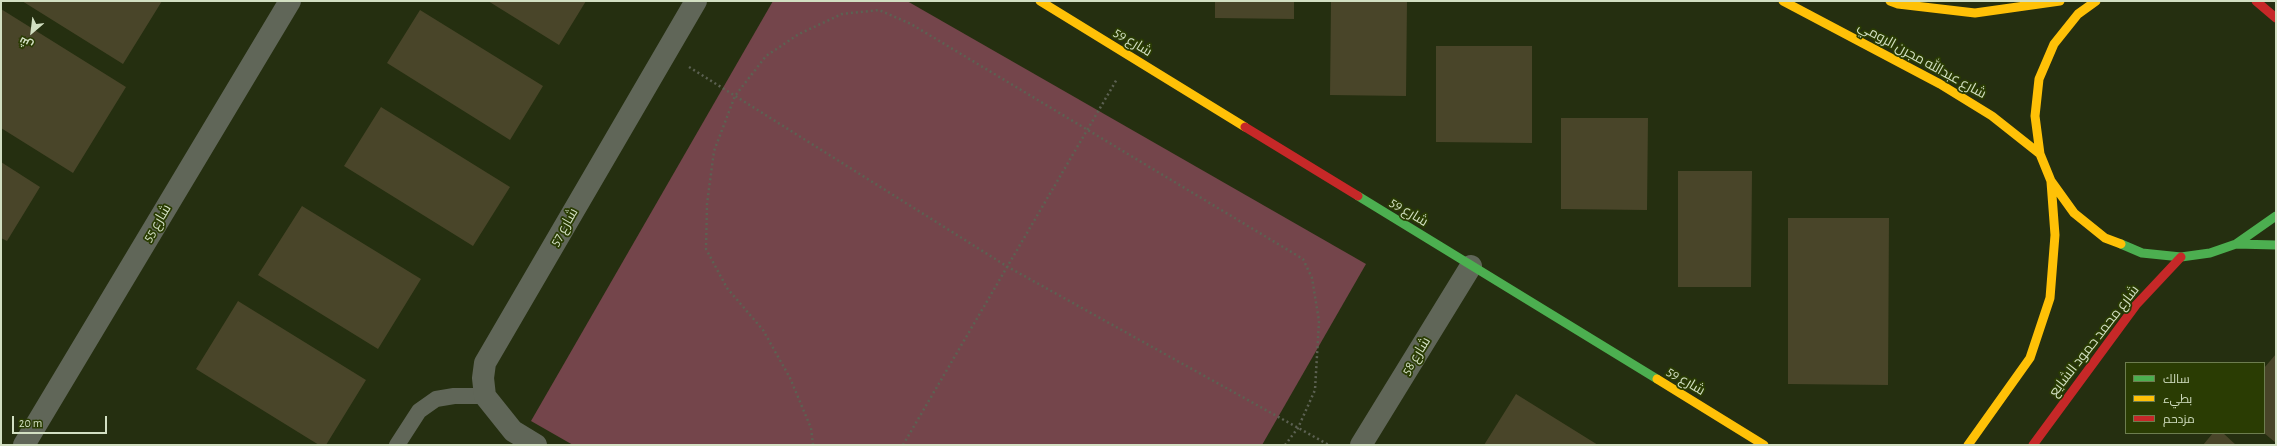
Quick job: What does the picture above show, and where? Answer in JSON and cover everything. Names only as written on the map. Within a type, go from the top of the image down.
[{"type":"main road","name":"شارع 59","points":[[1040,1],[1764,445]]},
{"type":"main road","name":"شارع عبدالله مجرن الرومي","points":[[1784,1],[1940,84],[1992,116],[2040,154]]},
{"type":"main road","points":[[1890,1],[1898,4],[1975,13],[2060,1]]},
{"type":"main road","points":[[2096,1],[2078,14],[2054,44],[2039,79],[2034,116],[2040,154],[2051,181],[2074,213],[2105,238],[2142,253],[2181,257],[2210,253],[2236,244],[2276,216]]},
{"type":"main road","points":[[2256,1],[2265,7],[2276,18]]},
{"type":"main road","points":[[1968,445],[2030,358],[2050,298],[2055,235],[2051,181]]},
{"type":"main road","points":[[2236,244],[2276,245]]},
{"type":"main road","name":"شارع محمد حمود الشايع","points":[[2033,445],[2136,305],[2181,257]]},
{"type":"street","name":"شارع 55","points":[[24,445],[290,1]]},
{"type":"street","name":"شارع 57","points":[[485,396],[483,378],[484,363],[696,1]]},
{"type":"street","name":"شارع 58","points":[[1361,445],[1471,266]]},
{"type":"street","points":[[485,396],[513,431],[536,445]]},
{"type":"lane","points":[[397,445],[419,411],[436,400],[454,396],[485,396]]},
{"type":"path","points":[[813,445],[811,428],[778,357],[763,330],[727,288],[706,249],[707,204],[714,151],[735,96],[766,56],[799,34],[842,14],[879,10],[911,24],[1303,259],[1312,278],[1319,321],[1315,390],[1298,428],[1285,445]]},
{"type":"path","points":[[666,53],[1008,267],[1329,445]]},
{"type":"path","points":[[903,445],[1130,56]]},
{"type":"shaded area","points":[[773,1],[907,1],[1366,264],[1262,445],[573,445],[531,421]]},
{"type":"building","points":[[22,1],[162,1],[123,64]]},
{"type":"building","points":[[488,1],[586,1],[559,45]]},
{"type":"building","points":[[1215,1],[1294,1],[1294,19],[1215,18]]},
{"type":"building","points":[[1331,1],[1407,1],[1406,96],[1330,95]]},
{"type":"building","points":[[1,9],[126,87],[73,173],[1,128]]},
{"type":"building","points":[[420,10],[543,86],[510,140],[387,63]]},
{"type":"building","points":[[1436,46],[1532,46],[1532,143],[1436,142]]},
{"type":"building","points":[[381,107],[510,187],[473,246],[344,166]]},
{"type":"building","points":[[1561,118],[1648,118],[1647,210],[1561,209]]},
{"type":"building","points":[[1,162],[40,187],[7,241],[1,238]]},
{"type":"building","points":[[1678,171],[1752,171],[1751,287],[1678,287]]},
{"type":"building","points":[[302,206],[421,279],[378,349],[258,275]]},
{"type":"building","points":[[1788,218],[1889,218],[1888,385],[1788,384]]},
{"type":"building","points":[[238,301],[366,380],[326,445],[319,445],[196,369]]},
{"type":"building","points":[[2276,354],[2276,443],[2265,434],[2265,367]]},
{"type":"building","points":[[1516,394],[1598,445],[1484,445]]},
{"type":"building","points":[[2212,434],[2224,434],[2236,445],[2203,445]]},
{"type":"traffic: fast","points":[[1358,196],[1657,379]]},
{"type":"traffic: fast","points":[[2121,244],[2142,253],[2181,257],[2210,253],[2236,244],[2276,216]]},
{"type":"traffic: fast","points":[[2236,244],[2276,245]]},
{"type":"traffic: slow","points":[[1040,1],[1245,127]]},
{"type":"traffic: slow","points":[[1783,1],[1940,84],[1992,116],[2040,154]]},
{"type":"traffic: slow","points":[[1890,1],[1898,4],[1975,13],[2060,1]]},
{"type":"traffic: slow","points":[[2096,1],[2078,14],[2054,44],[2039,79],[2035,116],[2040,154],[2051,181],[2074,213],[2105,238],[2121,244]]},
{"type":"traffic: slow","points":[[1968,445],[2030,358],[2050,298],[2055,235],[2051,182]]},
{"type":"traffic: slow","points":[[1657,379],[1764,445]]},
{"type":"traffic: jam","points":[[2256,1],[2276,18]]},
{"type":"traffic: jam","points":[[1245,127],[1358,196]]},
{"type":"traffic: jam","points":[[2033,445],[2136,305],[2181,257]]}]
